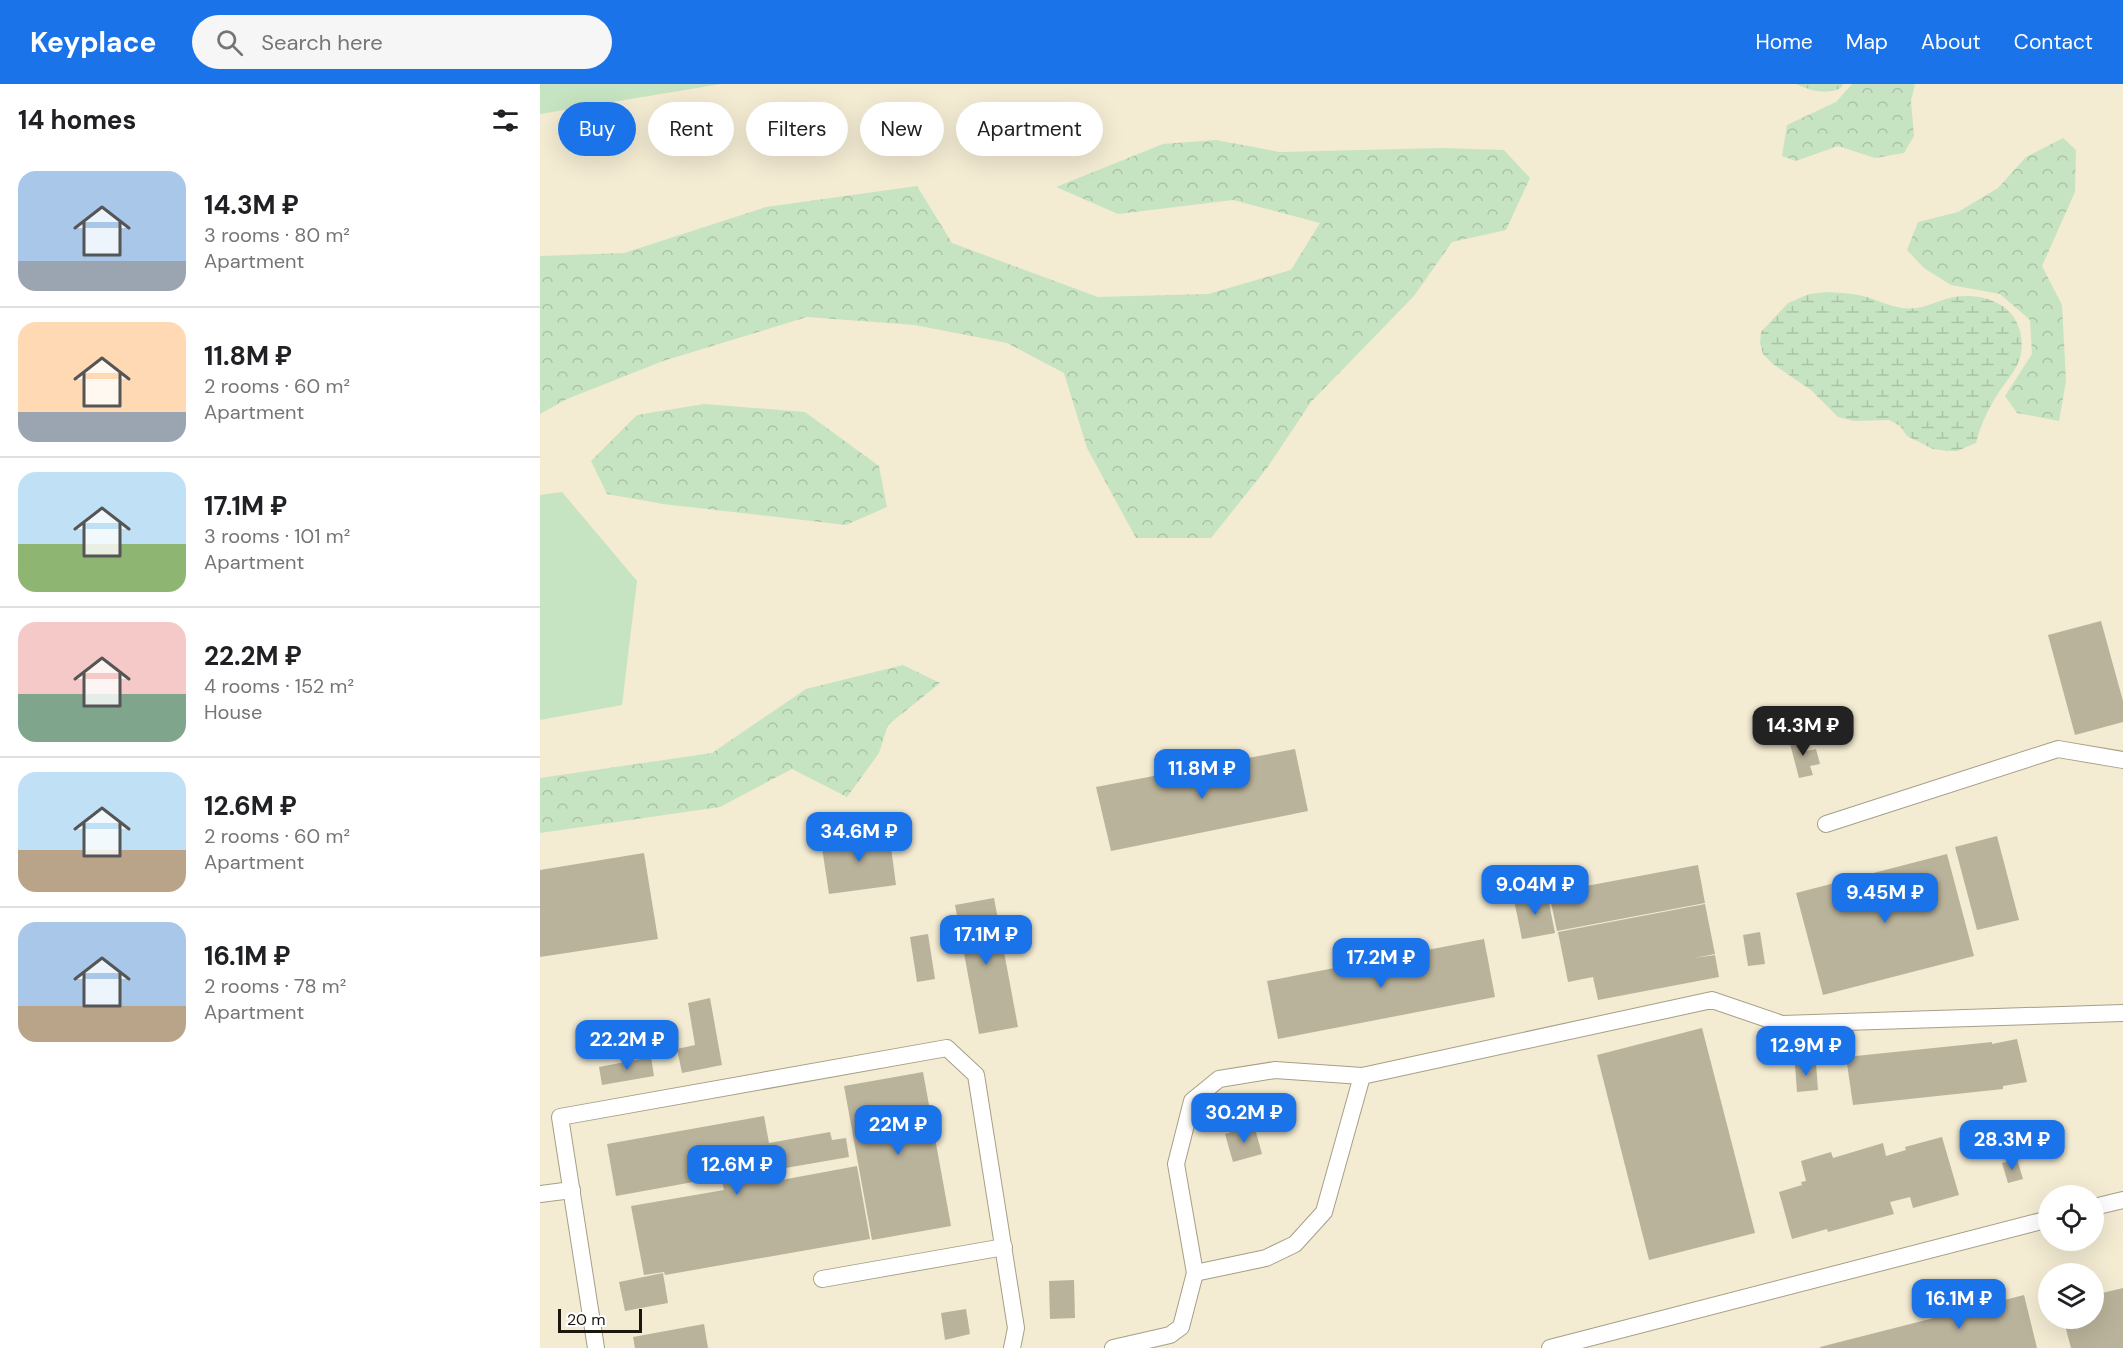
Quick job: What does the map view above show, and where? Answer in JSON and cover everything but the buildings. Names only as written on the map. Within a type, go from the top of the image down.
[{"type":"lane","points":[[1826,824],[2058,749],[2123,760]]},
{"type":"lane","points":[[1113,1348],[1170,1335],[1181,1327],[1195,1273],[1176,1164],[1192,1101],[1219,1079],[1275,1070],[1362,1076],[1712,1000],[1782,1024],[2123,1013]]},
{"type":"lane","points":[[596,1348],[560,1117],[947,1048],[976,1075],[1016,1328],[1012,1348]]},
{"type":"lane","points":[[1195,1273],[1266,1258],[1295,1244],[1324,1212],[1362,1076]]},
{"type":"lane","points":[[540,1194],[572,1190]]},
{"type":"lane","points":[[2104,1205],[2123,1200]]},
{"type":"lane","points":[[1550,1348],[2038,1222]]},
{"type":"lane","points":[[822,1279],[1004,1247]]},
{"type":"green space","points":[[540,84],[721,84],[612,102],[558,102],[558,111],[540,114]]},
{"type":"green space","points":[[1796,84],[1843,84],[1841,88],[1824,92]]},
{"type":"green space","points":[[1852,84],[1915,84],[1911,101],[1914,136],[1904,153],[1875,158],[1838,146],[1796,161],[1782,156],[1787,125],[1836,102]]},
{"type":"green space","points":[[2063,138],[2076,150],[2075,192],[2042,266],[2062,305],[2066,381],[2059,421],[2017,413],[2005,396],[2032,354],[2030,320],[2000,294],[1951,285],[1924,268],[1907,250],[1918,222],[1958,212],[1998,188],[2026,157]]},
{"type":"green space","points":[[1216,140],[1280,152],[1442,148],[1504,150],[1530,178],[1506,230],[1452,242],[1414,296],[1311,402],[1267,468],[1211,538],[1136,538],[1087,448],[1064,373],[1007,343],[915,325],[807,317],[663,361],[567,399],[540,414],[540,256],[624,253],[766,207],[917,186],[952,243],[1098,297],[1208,294],[1291,270],[1320,223],[1233,200],[1118,214],[1056,187],[1163,144]]},
{"type":"green space","points":[[1827,292],[1862,296],[1909,309],[1954,297],[1981,297],[1999,304],[2012,315],[2020,331],[2022,345],[2020,358],[1990,408],[1980,428],[1976,443],[1957,451],[1933,449],[1907,436],[1900,426],[1889,420],[1854,421],[1838,417],[1811,390],[1773,364],[1763,354],[1760,343],[1761,332],[1788,303],[1809,294]]},
{"type":"green space","points":[[704,404],[805,412],[879,466],[887,507],[846,525],[663,504],[607,494],[591,461],[637,415]]},
{"type":"green space","points":[[562,492],[637,581],[622,705],[540,720],[540,495]]},
{"type":"green space","points":[[903,665],[940,683],[888,725],[879,753],[847,797],[792,769],[720,807],[540,833],[540,778],[712,753],[806,689]]}]
